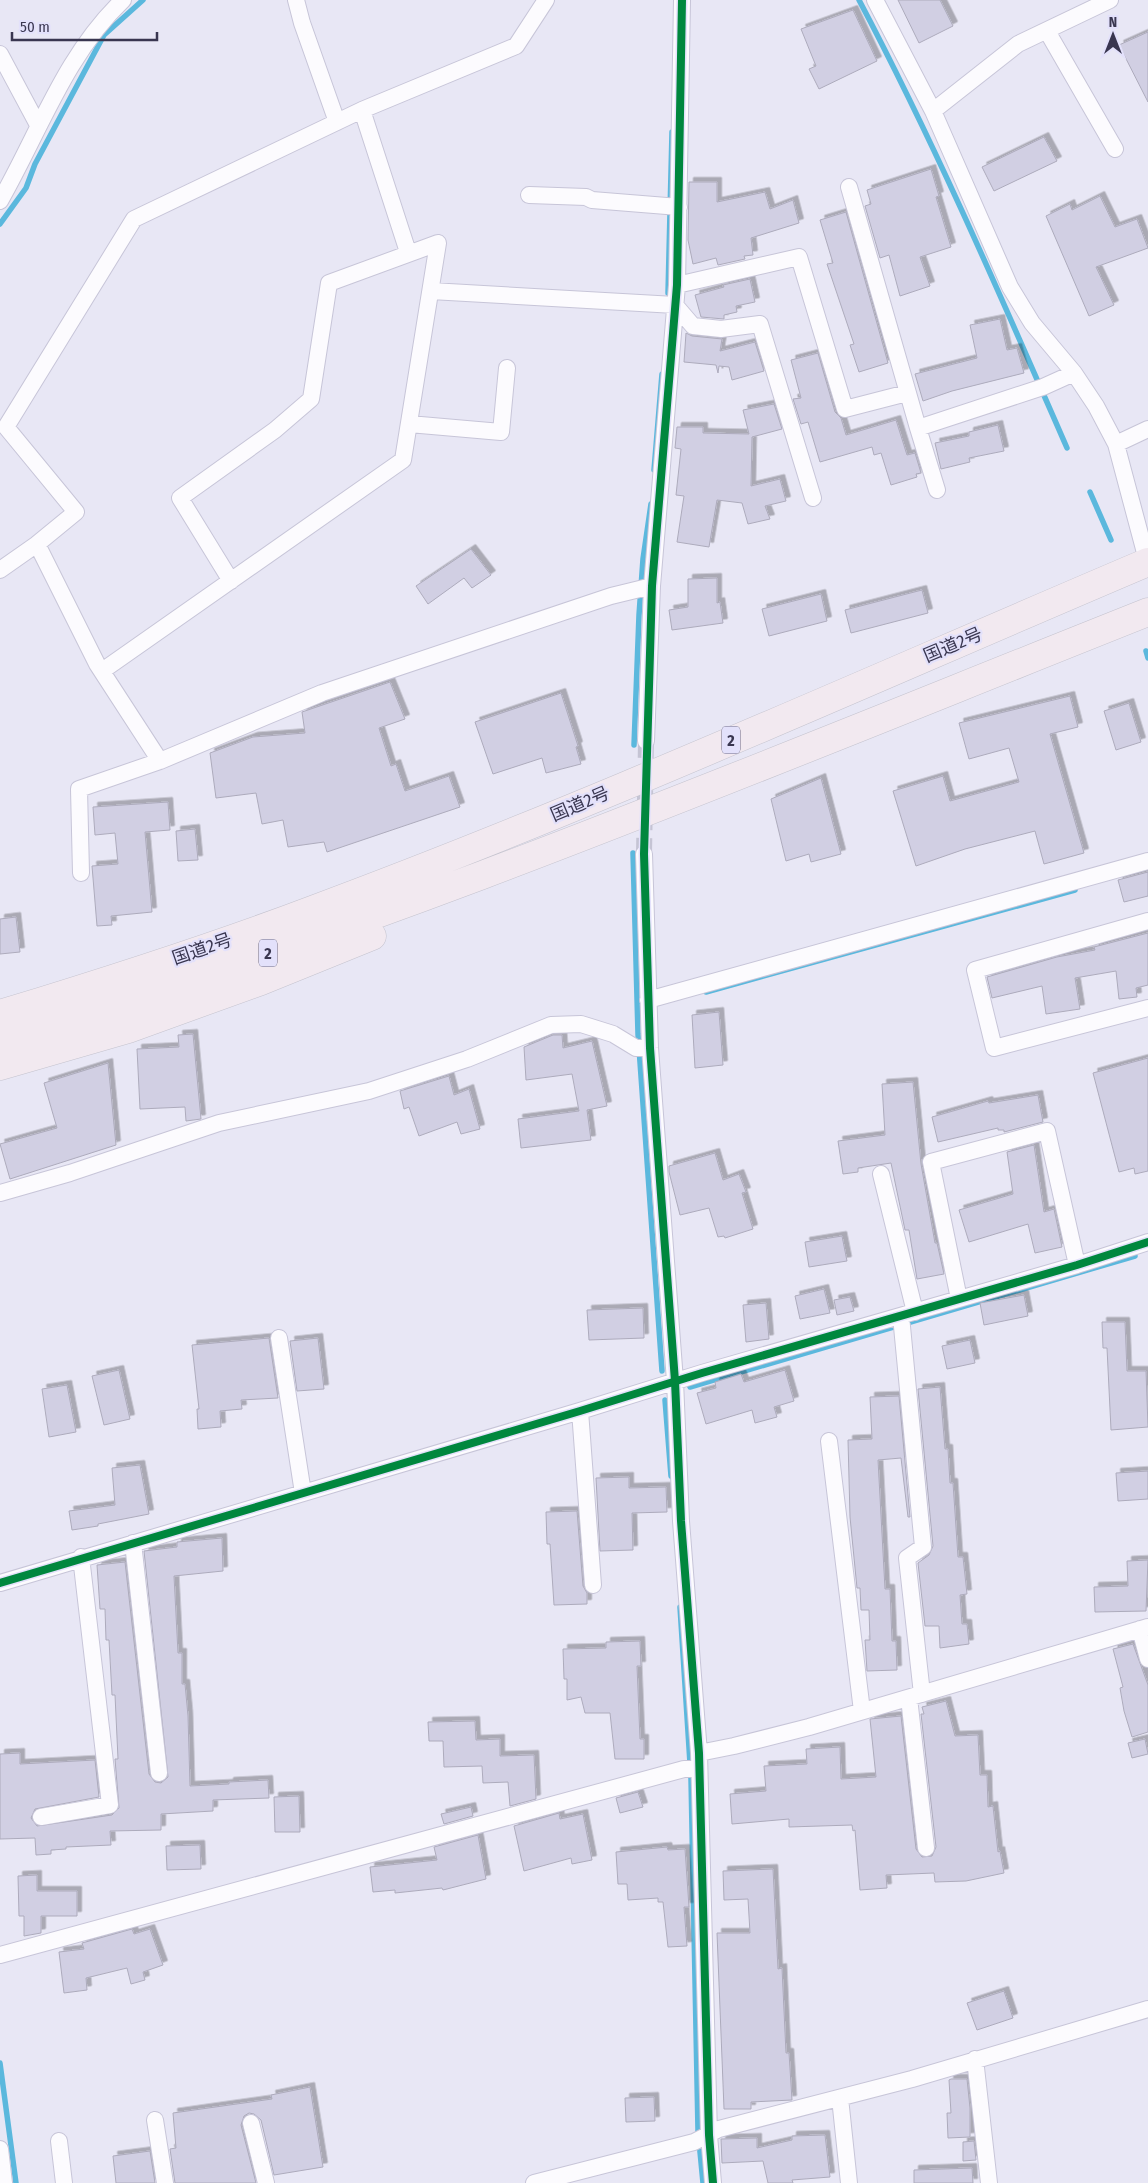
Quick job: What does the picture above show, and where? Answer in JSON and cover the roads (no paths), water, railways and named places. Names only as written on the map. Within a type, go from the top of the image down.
[{"type":"highway","name":"国道2号","points":[[0,1014],[119,978],[311,911],[555,815],[1148,562]]},
{"type":"highway","name":"国道2号","points":[[0,1040],[126,1002],[322,935],[533,857],[1148,612]]},
{"type":"highway","points":[[0,1066],[128,1029],[261,981],[506,882],[533,857]]},
{"type":"highway","points":[[0,994],[261,912],[311,911]]},
{"type":"street","points":[[0,201],[19,168],[38,125],[86,41],[123,0]]},
{"type":"street","points":[[296,0],[302,23],[337,122]]},
{"type":"street","points":[[0,570],[37,544],[76,512],[6,427],[134,219],[362,110],[516,46],[546,0]]},
{"type":"street","points":[[646,741],[644,587],[666,442],[669,305],[677,285],[672,207],[682,0]]},
{"type":"street","points":[[875,0],[932,111],[1010,287],[1032,323],[1074,373],[1096,406],[1116,444],[1148,562]]},
{"type":"street","points":[[932,111],[1018,44],[1047,31],[1085,5],[1110,0]]},
{"type":"street","points":[[1047,31],[1115,149]]},
{"type":"street","points":[[0,54],[38,125]]},
{"type":"street","points":[[362,110],[408,252]]},
{"type":"street","points":[[849,187],[936,490]]},
{"type":"street","points":[[529,195],[586,197],[592,200],[672,207]]},
{"type":"street","points":[[102,671],[403,460],[438,243],[408,252],[329,282],[311,398],[275,430],[180,498],[231,580]]},
{"type":"street","points":[[677,285],[799,257],[845,410],[908,393]]},
{"type":"street","points":[[430,291],[669,305],[693,326],[721,329],[760,324],[813,498]]},
{"type":"street","points":[[409,424],[501,432],[507,368]]},
{"type":"street","points":[[918,428],[1038,389],[1074,373]]},
{"type":"street","points":[[1116,444],[1148,429]]},
{"type":"street","points":[[37,544],[102,671],[160,761]]},
{"type":"street","points":[[82,873],[79,789],[160,761],[322,693],[644,587]]},
{"type":"street","points":[[644,854],[648,1000],[644,1048],[675,1381],[694,1765],[702,2139],[713,2183]]},
{"type":"street","points":[[648,1000],[1148,861]]},
{"type":"street","points":[[1148,921],[975,970],[994,1048],[1148,1008]]},
{"type":"street","points":[[0,1193],[70,1173],[219,1123],[369,1090],[467,1059],[551,1026],[581,1024],[613,1034],[644,1048]]},
{"type":"street","points":[[959,1299],[931,1162],[1047,1131],[1077,1265]]},
{"type":"street","points":[[881,1174],[905,1320],[924,1547],[907,1558],[926,1848]]},
{"type":"street","points":[[0,1583],[81,1557],[580,1411],[675,1381],[905,1320],[959,1299],[1148,1245]]},
{"type":"street","points":[[279,1338],[303,1493]]},
{"type":"street","points":[[580,1411],[593,1585]]},
{"type":"street","points":[[829,1441],[862,1711]]},
{"type":"street","points":[[133,1543],[159,1773]]},
{"type":"street","points":[[41,1817],[110,1806],[81,1557]]},
{"type":"street","points":[[0,1955],[694,1765],[734,1746],[809,1728],[1144,1628],[1148,1659]]},
{"type":"street","points":[[534,2183],[702,2139],[719,2129],[840,2098],[1148,2009]]},
{"type":"street","points":[[975,2059],[989,2183]]},
{"type":"street","points":[[840,2098],[848,2183]]},
{"type":"street","points":[[155,2120],[166,2183]]},
{"type":"street","points":[[251,2123],[266,2183]]},
{"type":"street","points":[[59,2140],[64,2183]]},
{"type":"street","points":[[0,2149],[4,2183]]},
{"type":"waterway","points":[[0,224],[26,188],[35,164],[104,35],[143,0]]},
{"type":"waterway","points":[[859,0],[915,110],[1067,448]]},
{"type":"waterway","points":[[668,293],[672,132]]},
{"type":"waterway","points":[[654,470],[662,374]]},
{"type":"waterway","points":[[1090,492],[1111,540]]},
{"type":"waterway","points":[[634,745],[639,615],[643,559],[651,504]]},
{"type":"waterway","points":[[1146,651],[1148,658]]},
{"type":"waterway","points":[[633,853],[638,1034],[662,1371]]},
{"type":"waterway","points":[[706,992],[1075,890]]},
{"type":"waterway","points":[[690,1387],[1135,1256]]},
{"type":"waterway","points":[[665,1400],[671,1476]]},
{"type":"waterway","points":[[680,1607],[691,1779],[698,2131],[703,2183]]},
{"type":"waterway","points":[[0,2063],[16,2183]]},
{"type":"tunnel","points":[[644,854],[646,741]]}]
